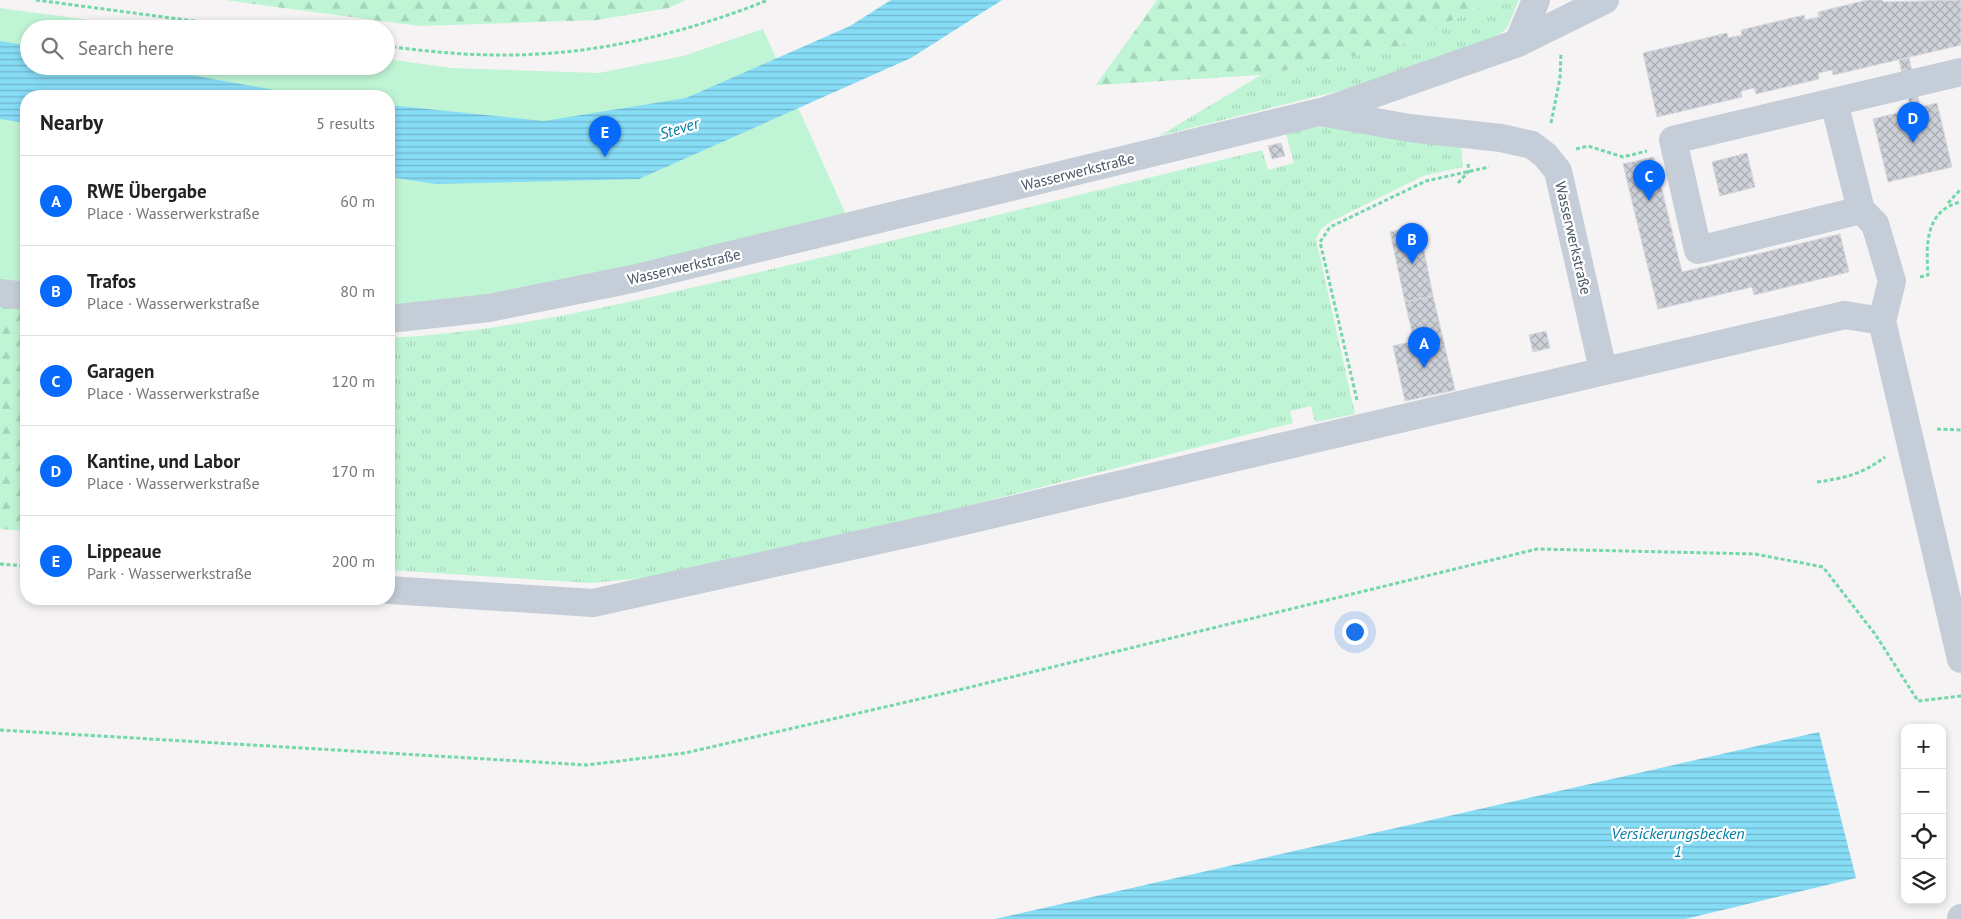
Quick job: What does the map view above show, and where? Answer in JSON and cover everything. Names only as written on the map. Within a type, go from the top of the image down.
[{"type":"street","points":[[1518,44],[1536,0]]},
{"type":"street","points":[[1320,112],[1518,44],[1605,0]]},
{"type":"street","points":[[1861,210],[1698,250],[1673,140],[1961,72]]},
{"type":"street","points":[[1834,102],[1861,210],[1875,224],[1892,281],[1882,321],[1961,659]]},
{"type":"street","name":"Wasserwerkstraße","points":[[395,318],[489,308],[632,279],[1320,112],[1409,128],[1501,138],[1532,145],[1545,155],[1558,171],[1603,370]]},
{"type":"street","points":[[0,293],[20,295]]},
{"type":"street","points":[[395,590],[593,603],[938,527],[1603,370],[1845,316],[1882,321]]},
{"type":"path","points":[[36,0],[186,20]]},
{"type":"path","points":[[395,47],[447,54],[500,56],[553,53],[654,38],[721,19],[768,0]]},
{"type":"path","points":[[1564,22],[1560,78],[1545,155],[1588,146],[1622,157],[1658,149],[1673,140]]},
{"type":"path","points":[[1363,426],[1320,242],[1330,227],[1426,181],[1498,165]]},
{"type":"path","points":[[1892,281],[1928,275],[1926,245],[1934,221],[1961,189]]},
{"type":"path","points":[[1947,205],[1961,202]]},
{"type":"path","points":[[0,730],[587,765],[685,753],[960,689],[1537,549],[1754,554],[1822,567],[1875,634],[1918,701],[1961,696]]},
{"type":"path","points":[[0,564],[20,566]]},
{"type":"green space","points":[[225,0],[686,0],[668,8],[597,20],[419,26],[395,23],[395,20],[374,20]]},
{"type":"green space","points":[[1157,0],[1494,0],[1397,47],[1261,75],[1096,85]]},
{"type":"green space","points":[[1494,0],[1519,0],[1507,28],[1490,41],[1374,82],[1159,136],[1261,75],[1397,47]]},
{"type":"green space","points":[[0,8],[89,20],[20,20],[20,75],[395,75],[395,60],[452,68],[599,73],[683,56],[763,29],[847,217],[502,299],[395,308],[395,90],[20,90],[20,282],[0,280]]},
{"type":"green space","points":[[1328,125],[1461,147],[1463,167],[1423,176],[1332,221],[1321,229],[1316,239],[1355,414],[1315,422],[1311,406],[1290,411],[1293,423],[943,512],[683,574],[591,583],[395,570],[395,337],[482,329],[619,304],[882,243],[1262,150],[1268,170],[1294,163],[1286,134]]},
{"type":"green space","points":[[0,294],[20,298],[20,531],[0,529]]},
{"type":"water","name":"Stever","points":[[891,0],[1002,0],[911,58],[639,179],[436,184],[395,178],[395,106],[544,121],[686,98],[850,26]]},
{"type":"water","points":[[0,41],[20,44],[20,75],[191,75],[275,90],[20,90],[20,122],[0,119]]},
{"type":"water","name":"Versickerungsbecken 1","points":[[1819,732],[1856,878],[1685,919],[995,919]]},
{"type":"building","points":[[1867,0],[1882,0],[1883,2],[1961,0],[1961,45],[1833,75],[1832,70],[1818,73],[1819,79],[1756,94],[1754,88],[1741,91],[1742,97],[1657,117],[1643,53],[1727,33],[1728,38],[1742,35],[1741,30],[1804,15],[1805,20],[1819,17],[1818,12]]},
{"type":"building","points":[[1909,58],[1920,107],[1911,110],[1899,60]]},
{"type":"building","points":[[1937,103],[1952,167],[1888,182],[1873,119]]},
{"type":"building","points":[[1281,143],[1285,156],[1272,159],[1268,146]]},
{"type":"building","points":[[1747,153],[1755,187],[1720,196],[1712,162]]},
{"type":"building","points":[[1654,157],[1682,272],[1840,234],[1849,272],[1754,295],[1752,287],[1658,309],[1623,164]]},
{"type":"building","points":[[1419,225],[1433,296],[1405,302],[1390,232]]},
{"type":"building","points":[[1433,296],[1455,390],[1405,401],[1393,346],[1414,341],[1405,302]]},
{"type":"building","points":[[1546,331],[1550,348],[1533,352],[1529,335]]},
{"type":"place","name":"Kantine, und Labor","points":[[1913,143]]},
{"type":"place","name":"Lippeaue","points":[[605,157]]},
{"type":"place","name":"Garagen","points":[[1649,201]]},
{"type":"place","name":"Trafos","points":[[1412,264]]},
{"type":"place","name":"RWE Übergabe","points":[[1424,368]]}]
